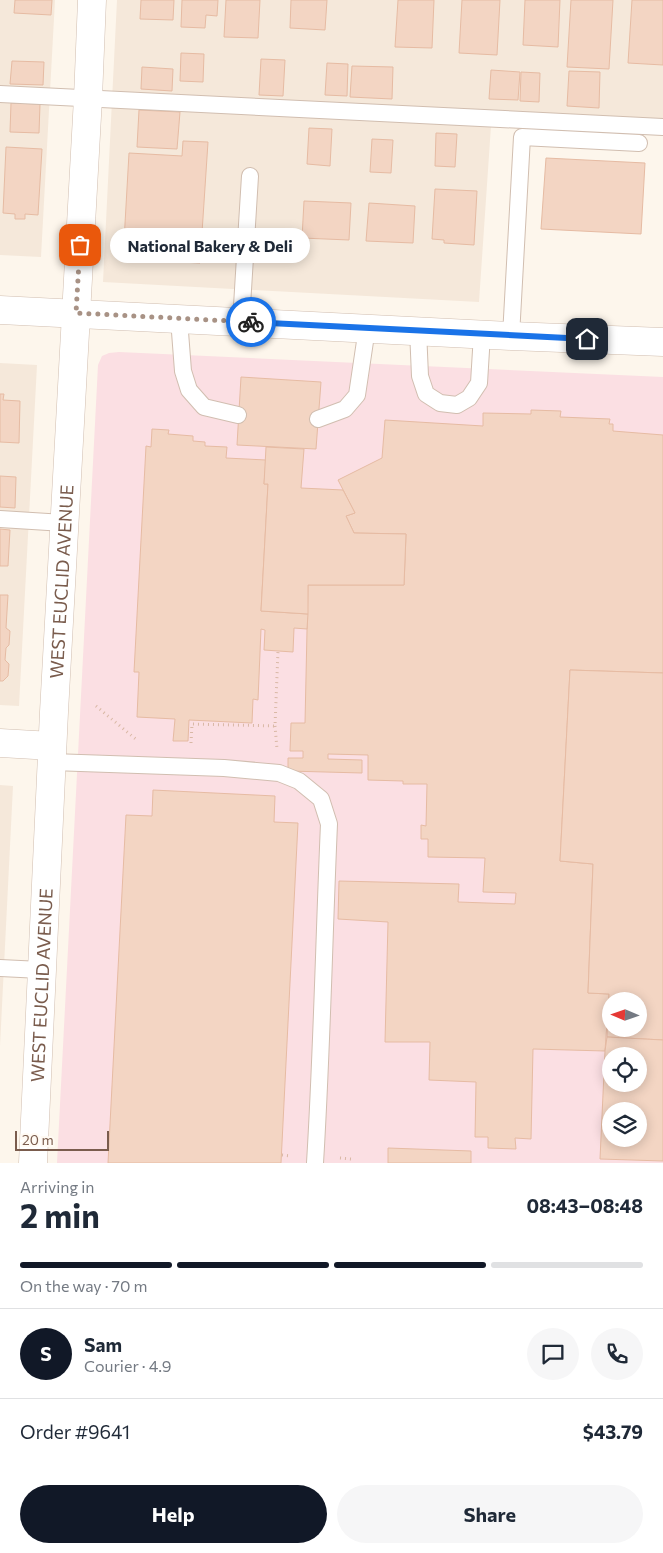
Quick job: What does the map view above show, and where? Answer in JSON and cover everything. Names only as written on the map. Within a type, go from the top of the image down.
[{"type":"street","name":"WEST EUCLID AVENUE","points":[[33,1163],[41,970],[92,0]]},
{"type":"street","points":[[0,310],[663,342]]},
{"type":"street","points":[[0,743],[52,754]]},
{"type":"lane","points":[[0,94],[663,127]]},
{"type":"lane","points":[[511,336],[522,137],[639,143]]},
{"type":"lane","points":[[241,322],[250,176]]},
{"type":"lane","points":[[179,319],[183,371],[189,390],[204,407],[238,415]]},
{"type":"lane","points":[[318,418],[345,409],[357,395],[366,328]]},
{"type":"lane","points":[[418,330],[420,376],[426,394],[440,403],[457,405],[468,398],[479,383],[482,334]]},
{"type":"lane","points":[[0,520],[64,523]]},
{"type":"lane","points":[[52,754],[279,773],[299,781],[321,799],[329,824],[320,1026],[320,1086],[315,1163]]},
{"type":"lane","points":[[0,968],[41,970]]},
{"type":"path","points":[[185,744],[191,744],[192,724],[275,726],[278,651]]},
{"type":"path","points":[[96,706],[139,741]]},
{"type":"shaded area","points":[[0,0],[55,0],[41,257],[0,255]]},
{"type":"shaded area","points":[[117,0],[663,0],[663,133],[491,126],[479,302],[103,282]]},
{"type":"shaded area","points":[[119,352],[663,377],[663,1163],[57,1163],[98,365],[102,356]]},
{"type":"shaded area","points":[[0,363],[37,365],[19,706],[0,705]]},
{"type":"shaded area","points":[[0,785],[13,786],[0,1046]]},
{"type":"building","points":[[15,0],[52,0],[51,15],[14,13]]},
{"type":"building","points":[[141,0],[174,0],[173,20],[140,19]]},
{"type":"building","points":[[182,0],[218,0],[217,16],[206,15],[205,28],[181,27]]},
{"type":"building","points":[[226,0],[260,0],[258,38],[224,37]]},
{"type":"building","points":[[291,0],[327,0],[325,30],[290,28]]},
{"type":"building","points":[[398,0],[434,0],[432,48],[395,47]]},
{"type":"building","points":[[462,0],[500,0],[497,55],[459,53]]},
{"type":"building","points":[[525,0],[560,0],[558,47],[523,45]]},
{"type":"building","points":[[571,0],[613,0],[609,69],[567,67]]},
{"type":"building","points":[[632,0],[663,0],[663,65],[628,63]]},
{"type":"building","points":[[181,53],[204,54],[203,82],[180,81]]},
{"type":"building","points":[[261,59],[285,60],[283,96],[259,95]]},
{"type":"building","points":[[12,61],[44,62],[43,85],[10,84]]},
{"type":"building","points":[[327,63],[348,64],[347,96],[325,95]]},
{"type":"building","points":[[352,66],[393,67],[392,99],[350,97]]},
{"type":"building","points":[[142,67],[173,69],[172,91],[141,89]]},
{"type":"building","points":[[491,70],[520,72],[518,100],[489,99]]},
{"type":"building","points":[[569,71],[600,72],[599,108],[567,106]]},
{"type":"building","points":[[521,72],[540,73],[539,102],[520,101]]},
{"type":"building","points":[[11,103],[40,104],[39,133],[10,132]]},
{"type":"building","points":[[139,110],[180,112],[177,149],[137,147]]},
{"type":"building","points":[[309,128],[332,129],[330,166],[307,164]]},
{"type":"building","points":[[436,133],[457,134],[455,167],[435,166]]},
{"type":"building","points":[[372,139],[393,140],[391,173],[370,172]]},
{"type":"building","points":[[183,141],[208,142],[200,263],[123,259],[129,153],[182,156]]},
{"type":"building","points":[[6,147],[42,149],[38,215],[25,214],[25,219],[15,219],[15,214],[3,213]]},
{"type":"building","points":[[546,158],[645,163],[641,234],[541,229]]},
{"type":"building","points":[[435,189],[477,191],[474,245],[444,243],[444,240],[432,239]]},
{"type":"building","points":[[304,201],[351,203],[349,240],[302,238]]},
{"type":"building","points":[[369,203],[415,206],[413,243],[366,241]]},
{"type":"building","points":[[241,377],[321,382],[316,449],[237,445]]},
{"type":"building","points":[[0,394],[4,394],[3,400],[20,401],[19,443],[0,442]]},
{"type":"building","points":[[531,410],[561,411],[560,417],[610,419],[609,424],[613,424],[613,431],[663,435],[663,673],[570,670],[560,861],[593,864],[588,993],[602,994],[602,1038],[606,1038],[605,1047],[602,1047],[602,1051],[533,1049],[531,1139],[515,1138],[516,1149],[488,1148],[488,1137],[475,1137],[476,1082],[429,1080],[430,1042],[385,1042],[388,922],[338,919],[339,881],[459,884],[458,902],[515,904],[516,893],[483,892],[485,858],[428,857],[428,839],[421,839],[421,825],[426,826],[427,784],[403,784],[403,781],[368,780],[368,755],[328,754],[328,759],[362,760],[362,773],[288,771],[288,758],[303,758],[303,751],[290,751],[291,723],[305,723],[308,585],[404,585],[406,534],[354,533],[346,516],[355,513],[338,480],[382,458],[385,420],[483,426],[483,413],[531,414]]},
{"type":"building","points":[[152,429],[169,430],[168,434],[193,436],[193,441],[205,442],[205,446],[227,447],[226,458],[266,460],[264,484],[268,484],[261,611],[308,614],[307,629],[294,628],[293,652],[264,650],[265,630],[261,629],[258,700],[253,699],[252,723],[189,720],[188,741],[173,741],[175,719],[137,717],[139,672],[134,672],[146,446],[151,447]]},
{"type":"building","points":[[266,447],[304,449],[301,488],[343,490],[355,513],[346,516],[354,533],[406,534],[404,585],[308,585],[308,614],[261,611],[268,484],[264,484]]},
{"type":"building","points":[[0,476],[16,477],[15,508],[0,507]]},
{"type":"building","points":[[0,529],[10,530],[8,566],[0,566]]},
{"type":"building","points":[[0,595],[8,595],[6,628],[10,631],[5,660],[9,664],[8,676],[3,681],[0,681]]},
{"type":"building","points":[[570,670],[663,673],[663,1040],[626,1038],[648,1038],[648,992],[588,993],[593,864],[560,861]]},
{"type":"building","points":[[153,790],[275,796],[274,822],[298,823],[281,1163],[108,1163],[126,815],[152,816]]},
{"type":"building","points":[[607,1038],[663,1040],[663,1161],[600,1159],[602,1116],[602,1147],[647,1147],[647,1102],[603,1102],[603,1092],[647,1092],[647,1047],[606,1047]]},
{"type":"building","points":[[388,1148],[471,1151],[471,1163],[388,1163]]},
{"type":"way so far","points":[[80,245],[76,313],[251,322]]},
{"type":"place","name":"National Bakery & Deli","points":[[80,245]]},
{"type":"route","points":[[251,322],[587,339]]}]
